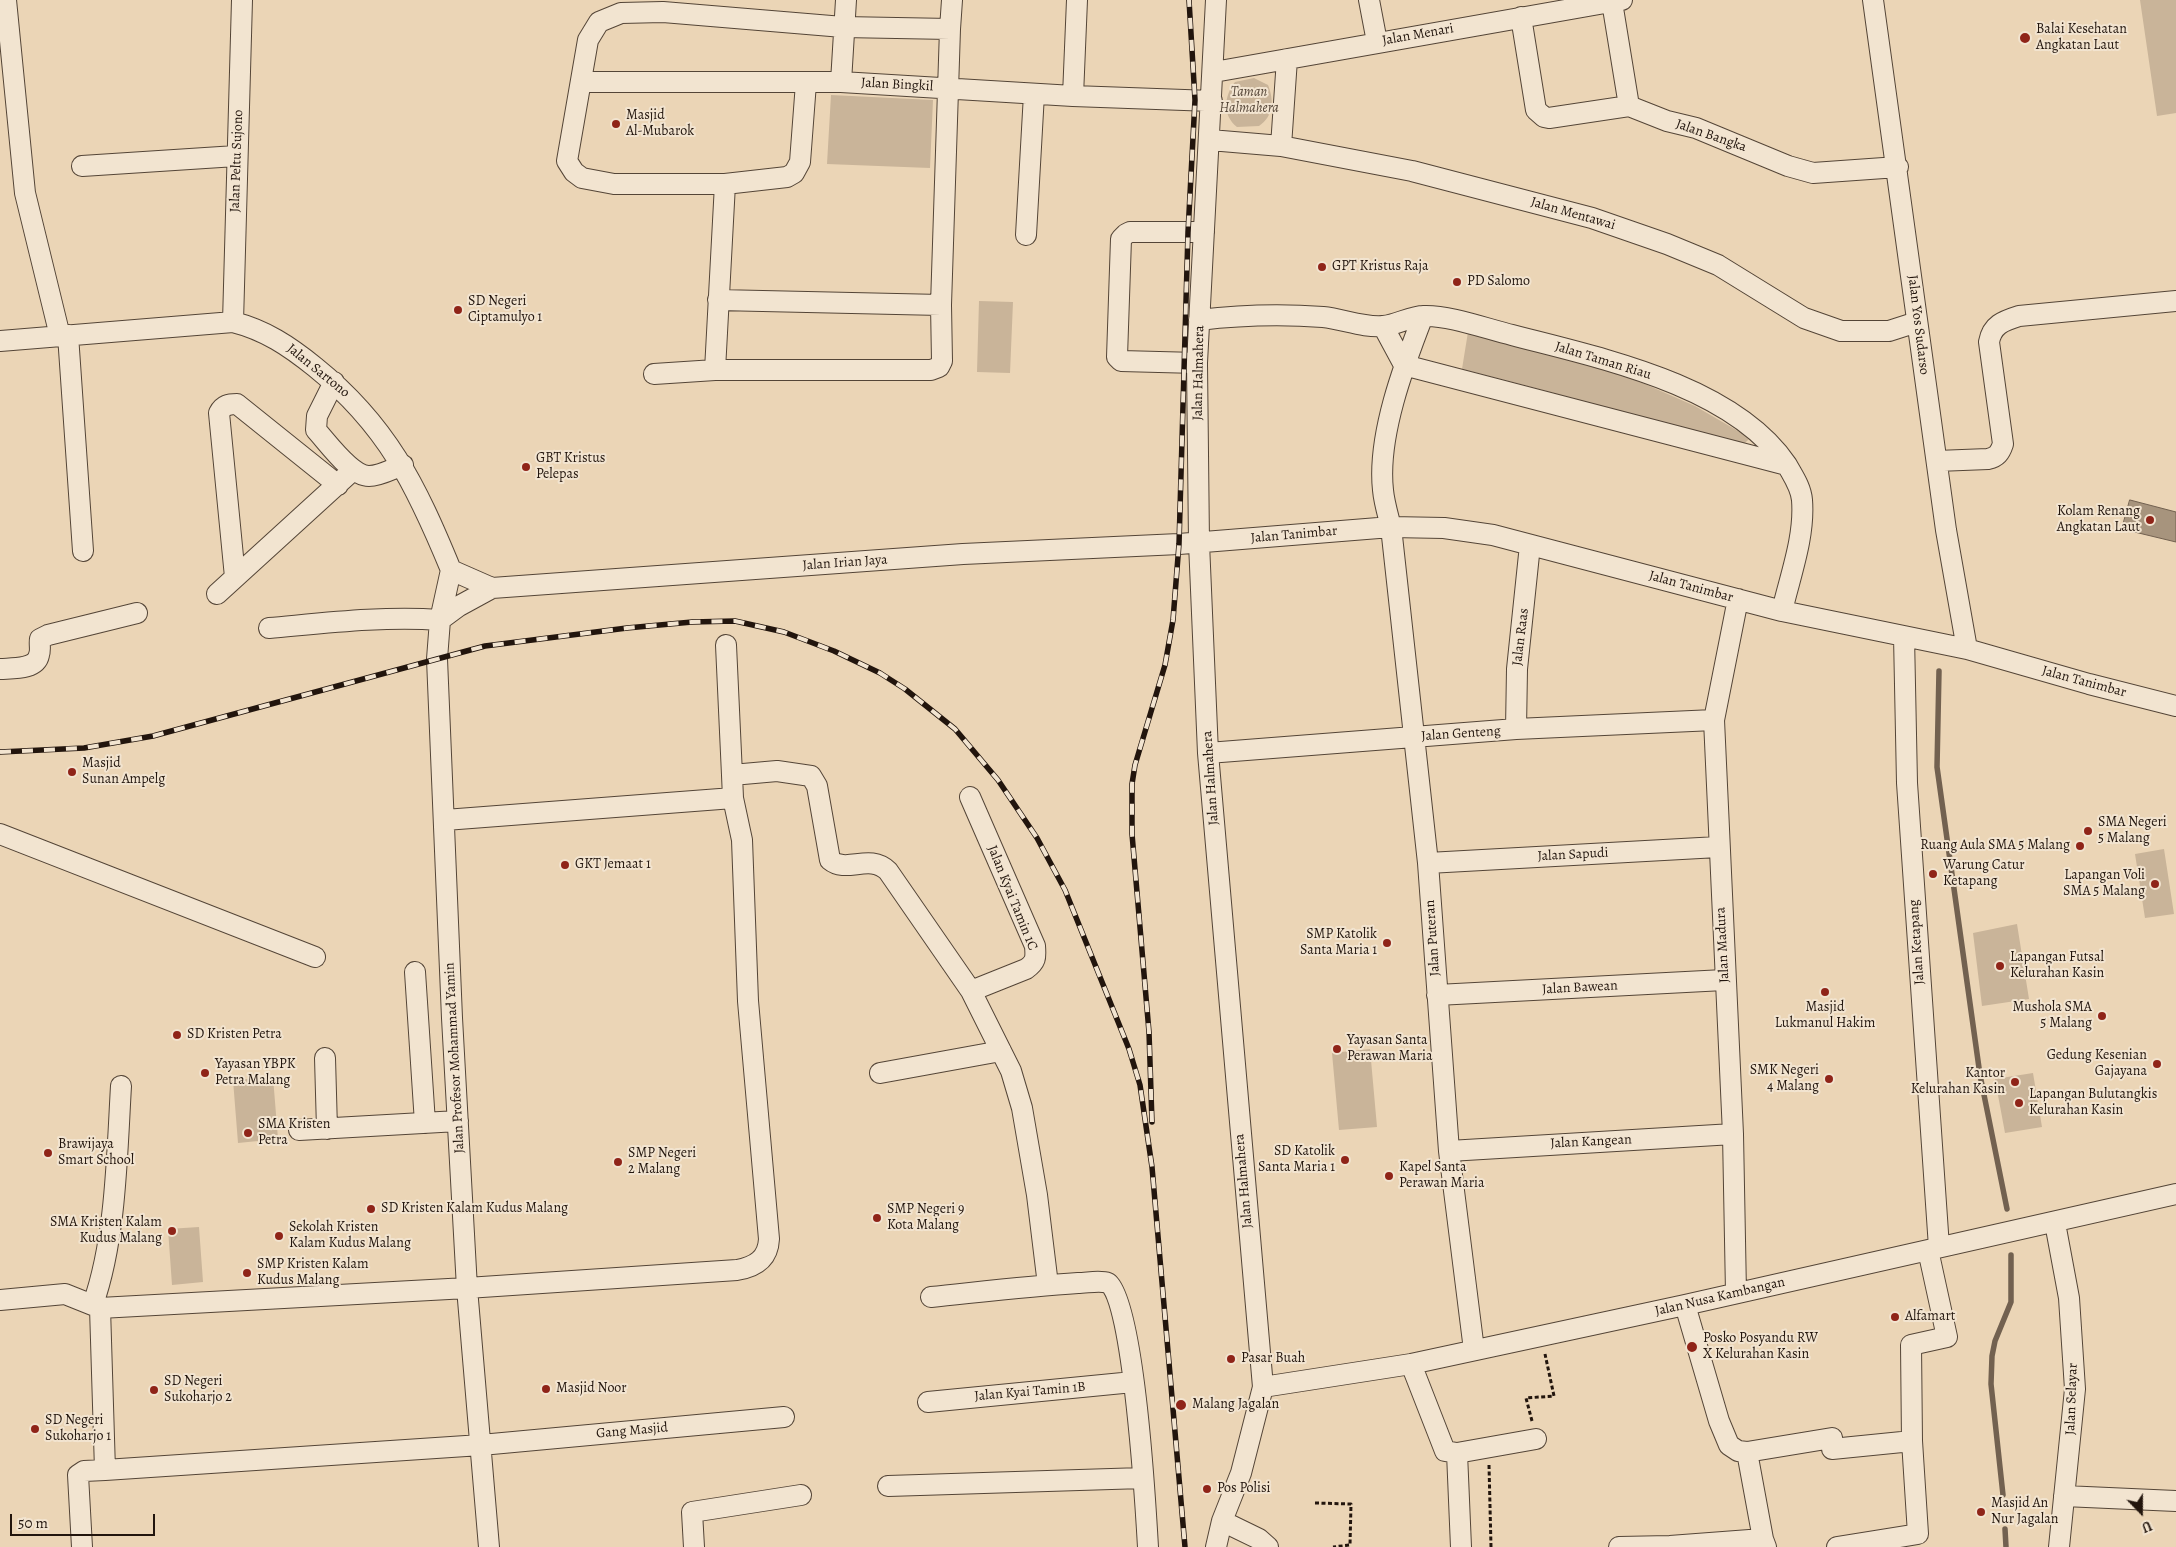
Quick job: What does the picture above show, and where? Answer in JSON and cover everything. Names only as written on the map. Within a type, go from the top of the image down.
[{"type":"street","points":[[6,0],[25,193],[64,335],[83,551]]},
{"type":"street","name":"Jalan Peltu Sujono","points":[[233,322],[236,156],[242,0]]},
{"type":"street","points":[[841,82],[846,0]]},
{"type":"street","points":[[654,374],[715,370],[935,369],[942,361],[941,305],[952,0]]},
{"type":"street","points":[[1074,96],[1078,0]]},
{"type":"street","name":"Jalan Halmahera","points":[[1216,0],[1214,72],[1197,363],[1199,543],[1208,753],[1263,1387],[1241,1473],[1222,1521],[1216,1547]]},
{"type":"street","points":[[1369,0],[1377,42]]},
{"type":"street","name":"Jalan Yos Sudarso","points":[[1873,0],[1898,167],[1917,322],[1937,461],[1967,649]]},
{"type":"street","points":[[1521,17],[1536,110],[1540,114],[1550,118],[1629,106],[1617,1]]},
{"type":"street","name":"Jalan Menari","points":[[1214,72],[1617,1]]},
{"type":"street","points":[[806,83],[799,168],[787,177],[725,184],[614,184],[582,178],[574,172],[567,161],[588,40],[599,22],[621,13],[664,12],[843,27],[950,29]]},
{"type":"street","points":[[1281,146],[1287,59]]},
{"type":"street","name":"Jalan Bingkil","points":[[581,82],[841,82],[1034,94],[1212,101]]},
{"type":"street","points":[[1026,235],[1034,94]]},
{"type":"street","name":"Jalan Bangka","points":[[1629,106],[1667,121],[1696,128],[1788,166],[1813,172],[1898,167]]},
{"type":"street","name":"Jalan Mentawai","points":[[1210,140],[1281,146],[1412,171],[1499,192],[1632,231],[1718,265],[1804,318],[1841,331],[1889,331],[1917,322]]},
{"type":"street","points":[[82,166],[236,156]]},
{"type":"street","points":[[715,370],[725,184]]},
{"type":"street","points":[[1197,363],[1121,361],[1117,357],[1121,239],[1130,232],[1204,232]]},
{"type":"street","points":[[718,300],[941,305]]},
{"type":"street","points":[[1937,461],[1994,458],[2001,449],[2003,444],[1989,342],[1991,332],[1997,325],[2019,316],[2176,301]]},
{"type":"street","name":"Jalan Taman Riau","points":[[1199,320],[1246,314],[1324,317],[1383,326],[1423,316],[1458,321],[1640,370],[1721,407],[1756,431],[1771,444],[1787,465],[1798,486],[1802,500],[1802,515],[1799,538],[1782,611]]},
{"type":"street","points":[[1404,365],[1423,316]]},
{"type":"street","name":"Jalan Sartono","points":[[0,341],[233,322],[255,328],[294,348],[334,382],[371,420],[403,465],[451,570]]},
{"type":"street","points":[[1383,326],[1404,365],[1787,465]]},
{"type":"street","name":"Jalan Puteran","points":[[1404,365],[1391,414],[1385,452],[1383,489],[1391,527],[1415,737],[1428,863],[1448,1151],[1474,1350]]},
{"type":"street","points":[[334,382],[317,416],[316,430],[353,470],[371,476],[403,465]]},
{"type":"street","points":[[235,577],[219,413],[221,408],[237,404],[338,485]]},
{"type":"street","points":[[216,594],[353,470]]},
{"type":"street","name":"Jalan Tanimbar","points":[[1199,543],[1391,527],[1444,528],[1493,535],[1782,611],[1967,649],[2089,684],[2176,706]]},
{"type":"street","name":"Jalan Irian Jaya","points":[[440,620],[459,606],[492,588],[964,554],[1199,543]]},
{"type":"street","name":"Jalan Raas","points":[[1516,730],[1517,669],[1530,545]]},
{"type":"street","name":"Jalan Irian Jaya","points":[[451,570],[492,588]]},
{"type":"street","name":"Jalan Profesor Mohammad Yamin","points":[[451,570],[440,620],[437,659],[467,1288],[489,1547]]},
{"type":"street","name":"Jalan Madura","points":[[1736,1293],[1732,1134],[1718,847],[1714,720],[1738,599]]},
{"type":"street","points":[[0,669],[28,666],[37,661],[40,656],[40,639],[48,635],[137,613]]},
{"type":"street","points":[[269,628],[349,621],[417,618],[440,620]]},
{"type":"street","name":"Jalan Ketapang","points":[[1904,636],[1907,783],[1934,1248],[1947,1337],[1911,1344],[1912,1441]]},
{"type":"street","points":[[0,1300],[66,1294],[96,1306],[467,1288],[737,1270],[756,1264],[766,1253],[769,1239],[748,1001],[742,840],[733,798],[726,645]]},
{"type":"street","name":"Jalan Genteng","points":[[1208,753],[1516,730],[1714,720]]},
{"type":"street","points":[[732,775],[777,771],[811,776],[817,786],[830,860],[835,864],[844,865],[870,862],[881,864],[888,870],[971,991],[1011,1071],[1022,1108],[1037,1195],[1048,1285]]},
{"type":"street","name":"Jalan Kyai Tamin 1C","points":[[970,797],[1035,946],[1036,958],[1033,964],[1026,969],[971,991]]},
{"type":"street","points":[[444,820],[733,798]]},
{"type":"street","points":[[0,834],[315,957]]},
{"type":"street","name":"Jalan Sapudi","points":[[1428,863],[1718,847]]},
{"type":"street","points":[[415,972],[425,1122]]},
{"type":"street","name":"Jalan Bawean","points":[[1437,995],[1724,980]]},
{"type":"street","points":[[880,1073],[1001,1051]]},
{"type":"street","points":[[325,1058],[327,1128]]},
{"type":"street","points":[[105,1470],[96,1306],[113,1204],[121,1086]]},
{"type":"street","points":[[299,1130],[458,1121]]},
{"type":"street","name":"Jalan Kangean","points":[[1448,1151],[1732,1134]]},
{"type":"street","name":"Jalan Nusa Kambangan","points":[[1263,1387],[1411,1364],[2055,1223],[2176,1194]]},
{"type":"street","name":"Jalan Selayar","points":[[2055,1223],[2069,1298],[2075,1389],[2059,1547]]},
{"type":"street","points":[[931,1297],[1048,1285],[1106,1282],[1116,1289],[1122,1306],[1133,1382],[1148,1547]]},
{"type":"street","points":[[1685,1305],[1719,1421],[1729,1445],[1738,1451],[1748,1452],[1832,1438],[1832,1448],[1912,1441],[1918,1534],[1906,1541],[1837,1547]]},
{"type":"street","points":[[1411,1364],[1443,1448],[1449,1453],[1488,1449],[1536,1439]]},
{"type":"street","name":"Jalan Kyai Tamin 1B","points":[[928,1402],[1133,1382]]},
{"type":"street","name":"Gang Masjid","points":[[82,1547],[78,1475],[84,1471],[481,1446],[784,1417]]},
{"type":"street","points":[[1619,1547],[1765,1543],[1748,1452]]},
{"type":"street","points":[[1457,1453],[1461,1547]]},
{"type":"street","points":[[888,1486],[1143,1478]]},
{"type":"street","points":[[694,1547],[692,1512],[801,1495]]},
{"type":"street","points":[[2064,1496],[2176,1501]]},
{"type":"street","points":[[1222,1521],[1258,1539],[1268,1547]]},
{"type":"path","points":[[1536,1439],[1526,1398],[1554,1396],[1542,1335]]},
{"type":"path","points":[[1488,1449],[1491,1547]]},
{"type":"path","points":[[1315,1503],[1351,1504],[1350,1544],[1332,1547]]},
{"type":"green space","points":[[2140,0],[2176,0],[2176,113],[2157,116]]},
{"type":"green space","name":"Taman Halmahera","points":[[1254,78],[1268,85],[1272,102],[1270,113],[1259,126],[1237,127],[1229,117],[1226,105],[1231,87],[1235,82]]},
{"type":"green space","points":[[831,95],[933,100],[930,168],[827,164]]},
{"type":"green space","points":[[979,301],[1013,302],[1010,373],[977,372]]},
{"type":"green space","points":[[1468,332],[1629,377],[1695,406],[1750,438],[1742,446],[1462,369]]},
{"type":"green space","name":"Lapangan Voli SMA 5 Malang","points":[[2164,849],[2174,914],[2145,918],[2135,854]]},
{"type":"green space","name":"Lapangan Futsal Kelurahan Kasin","points":[[2017,924],[2029,999],[1982,1006],[1973,933]]},
{"type":"green space","points":[[1370,1049],[1377,1127],[1339,1130],[1332,1053]]},
{"type":"green space","name":"Lapangan Bulutangkis Kelurahan Kasin","points":[[2033,1073],[2042,1127],[2005,1133],[1995,1079]]},
{"type":"green space","points":[[273,1077],[278,1139],[238,1143],[233,1080]]},
{"type":"green space","points":[[199,1227],[203,1282],[172,1285],[168,1229]]},
{"type":"shaded area","name":"Kolam Renang Angkatan Laut","points":[[2130,500],[2176,512],[2176,542],[2122,529]]},
{"type":"waterway","points":[[1939,671],[1937,767],[1980,1075],[2007,1209]]},
{"type":"waterway","points":[[2003,1495],[1991,1384],[1992,1356],[1995,1341],[2011,1302],[2011,1255]]},
{"type":"waterway","points":[[2005,1529],[2006,1547]]},
{"type":"railway","points":[[1152,1122],[1149,1032],[1132,834],[1132,784],[1135,765],[1165,665],[1173,620],[1179,544],[1188,232],[1195,100],[1189,0]]},
{"type":"railway","points":[[0,752],[84,748],[153,736],[485,646],[627,628],[692,622],[735,621],[784,632],[834,651],[880,673],[905,689],[955,729],[998,780],[1037,838],[1065,890],[1129,1049],[1140,1085],[1152,1167],[1185,1547]]},
{"type":"place","name":"Balai Kesehatan Angkatan Laut","points":[[2025,38]]},
{"type":"place","name":"Masjid Al-Mubarok","points":[[616,124]]},
{"type":"place","name":"GPT Kristus Raja","points":[[1322,267]]},
{"type":"place","name":"PD Salomo","points":[[1457,282]]},
{"type":"place","name":"SD Negeri Ciptamulyo 1","points":[[458,310]]},
{"type":"place","name":"GBT Kristus Pelepas","points":[[526,467]]},
{"type":"place","name":"Kolam Renang Angkatan Laut","points":[[2150,520]]},
{"type":"place","name":"Masjid Sunan Ampelg","points":[[72,772]]},
{"type":"place","name":"SMA Negeri 5 Malang","points":[[2088,831]]},
{"type":"place","name":"Ruang Aula SMA 5 Malang","points":[[2080,846]]},
{"type":"place","name":"GKT Jemaat 1","points":[[565,865]]},
{"type":"place","name":"Warung Catur Ketapang","points":[[1933,874]]},
{"type":"place","name":"Lapangan Voli SMA 5 Malang","points":[[2155,884]]},
{"type":"place","name":"SMP Katolik Santa Maria 1","points":[[1387,943]]},
{"type":"place","name":"Lapangan Futsal Kelurahan Kasin","points":[[2000,966]]},
{"type":"place","name":"Masjid Lukmanul Hakim","points":[[1825,992]]},
{"type":"place","name":"Mushola SMA 5 Malang","points":[[2102,1016]]},
{"type":"place","name":"SD Kristen Petra","points":[[177,1035]]},
{"type":"place","name":"Yayasan Santa Perawan Maria","points":[[1337,1049]]},
{"type":"place","name":"Gedung Kesenian Gajayana","points":[[2157,1064]]},
{"type":"place","name":"Yayasan YBPK Petra Malang","points":[[205,1073]]},
{"type":"place","name":"SMK Negeri 4 Malang","points":[[1829,1079]]},
{"type":"place","name":"Kantor Kelurahan Kasin","points":[[2015,1082]]},
{"type":"place","name":"Lapangan Bulutangkis Kelurahan Kasin","points":[[2019,1103]]},
{"type":"place","name":"SMA Kristen Petra","points":[[248,1133]]},
{"type":"place","name":"Brawijaya Smart School","points":[[48,1153]]},
{"type":"place","name":"SD Katolik Santa Maria 1","points":[[1345,1160]]},
{"type":"place","name":"SMP Negeri 2 Malang","points":[[618,1162]]},
{"type":"place","name":"Kapel Santa Perawan Maria","points":[[1389,1176]]},
{"type":"place","name":"SD Kristen Kalam Kudus Malang","points":[[371,1209]]},
{"type":"place","name":"SMP Negeri 9 Kota Malang","points":[[877,1218]]},
{"type":"place","name":"SMA Kristen Kalam Kudus Malang","points":[[172,1231]]},
{"type":"place","name":"Sekolah Kristen Kalam Kudus Malang","points":[[279,1236]]},
{"type":"place","name":"SMP Kristen Kalam Kudus Malang","points":[[247,1273]]},
{"type":"place","name":"Alfamart","points":[[1895,1317]]},
{"type":"place","name":"Posko Posyandu RW X Kelurahan Kasin","points":[[1692,1347]]},
{"type":"place","name":"Pasar Buah","points":[[1231,1359]]},
{"type":"place","name":"Masjid Noor","points":[[546,1389]]},
{"type":"place","name":"SD Negeri Sukoharjo 2","points":[[154,1390]]},
{"type":"place","name":"Malang Jagalan","points":[[1181,1405]]},
{"type":"place","name":"SD Negeri Sukoharjo 1","points":[[35,1429]]},
{"type":"place","name":"Pos Polisi","points":[[1207,1489]]},
{"type":"place","name":"Masjid An Nur Jagalan","points":[[1981,1512]]}]
